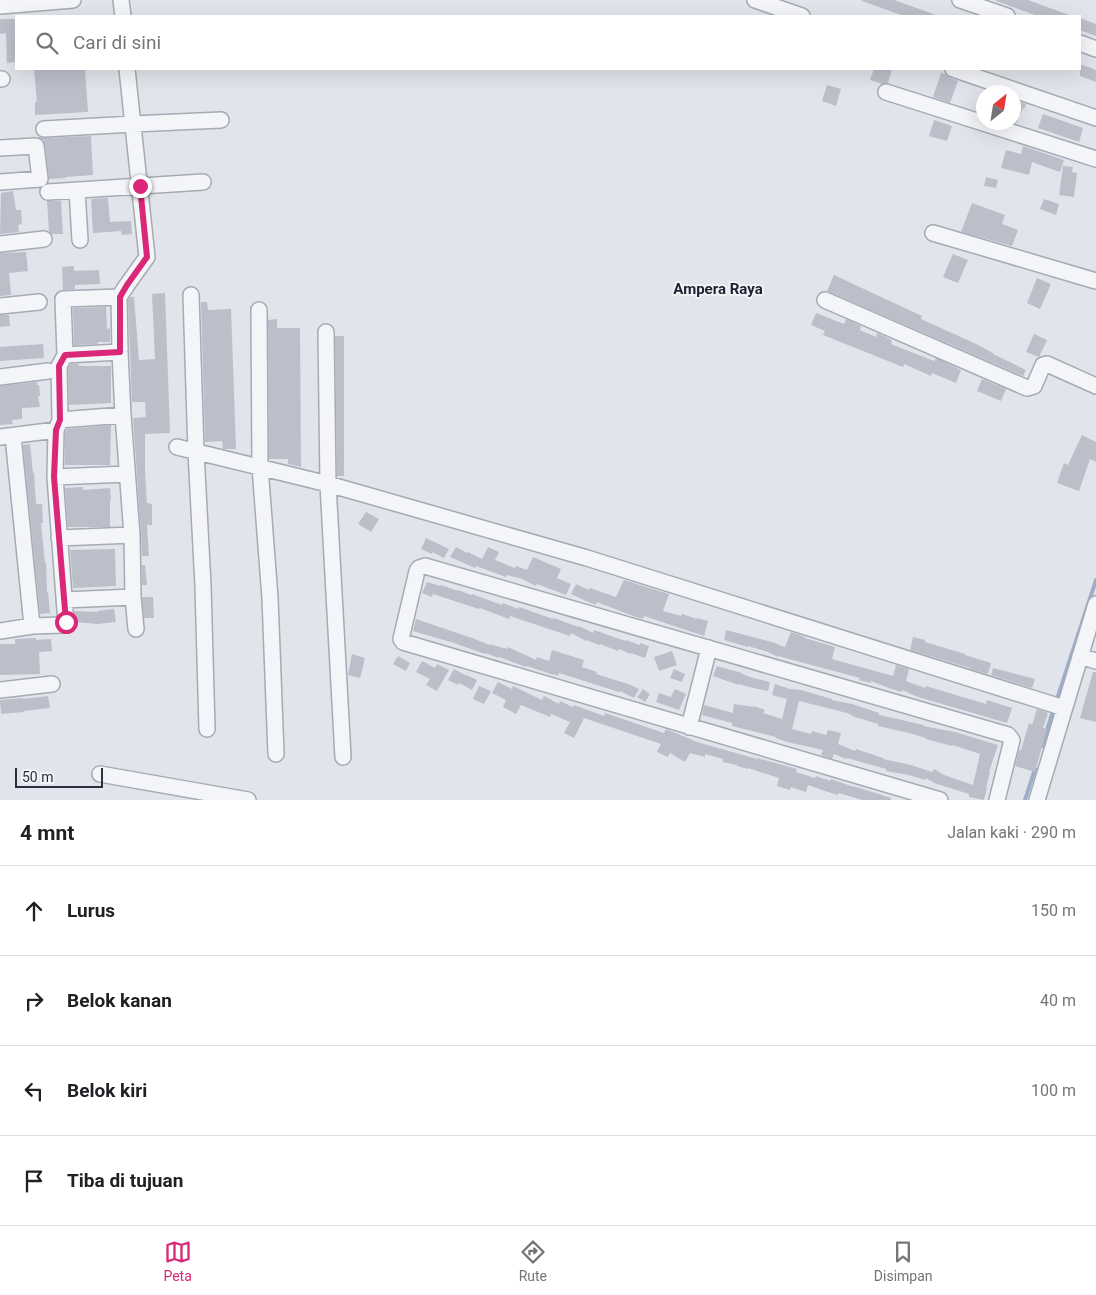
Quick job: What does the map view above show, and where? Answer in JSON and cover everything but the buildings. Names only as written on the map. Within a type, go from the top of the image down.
[{"type":"street","points":[[0,6],[73,0]]},
{"type":"street","points":[[121,0],[123,15]]},
{"type":"street","points":[[755,0],[799,15]]},
{"type":"street","points":[[960,0],[1004,15]]},
{"type":"street","points":[[1081,43],[1096,48]]},
{"type":"street","points":[[127,70],[147,257],[120,297],[123,415],[132,535],[133,597],[136,629]]},
{"type":"street","points":[[956,70],[1096,118]]},
{"type":"street","points":[[886,92],[1096,159]]},
{"type":"street","points":[[44,129],[221,120]]},
{"type":"street","points":[[0,148],[36,146],[40,179],[0,182]]},
{"type":"street","points":[[48,192],[203,182]]},
{"type":"street","points":[[77,190],[80,240]]},
{"type":"street","points":[[933,233],[1096,281]]},
{"type":"street","points":[[0,244],[44,239]]},
{"type":"street","points":[[192,295],[196,452],[203,586],[206,728]]},
{"type":"street","points":[[0,631],[32,626],[66,624],[54,477],[58,425],[59,366],[65,355],[63,299],[120,297]]},
{"type":"street","points":[[825,300],[1027,388],[1034,386],[1043,365],[1047,364],[1096,386]]},
{"type":"street","points":[[0,306],[39,302]]},
{"type":"street","points":[[259,310],[260,467],[270,598],[276,754]]},
{"type":"street","points":[[326,332],[328,484],[343,758]]},
{"type":"street","points":[[65,355],[120,352]]},
{"type":"street","points":[[0,377],[48,371]]},
{"type":"street","points":[[32,626],[7,437],[58,425],[123,415]]},
{"type":"street","points":[[177,447],[328,484],[587,558],[1064,708]]},
{"type":"street","points":[[54,477],[127,474]]},
{"type":"street","points":[[59,538],[132,535]]},
{"type":"street","points":[[940,800],[403,642],[401,639],[417,570],[425,566],[1008,735],[1012,740],[997,800]]},
{"type":"street","points":[[64,600],[133,597]]},
{"type":"street","points":[[1041,799],[1064,708],[1096,604]]},
{"type":"street","points":[[688,726],[709,648]]},
{"type":"street","points":[[1080,656],[1096,661]]},
{"type":"street","points":[[0,690],[52,684]]},
{"type":"street","points":[[100,774],[248,800]]},
{"type":"waterway","points":[[1058,696],[1096,580]]},
{"type":"waterway","points":[[1042,746],[1052,714]]},
{"type":"waterway","points":[[1025,800],[1035,769]]},
{"type":"district","name":"Ampera Raya","points":[[718,289]]},
{"type":"route","points":[[66,622],[54,477],[56,430],[60,420],[59,366],[65,355],[120,352],[120,297],[147,257],[140,186]]}]
